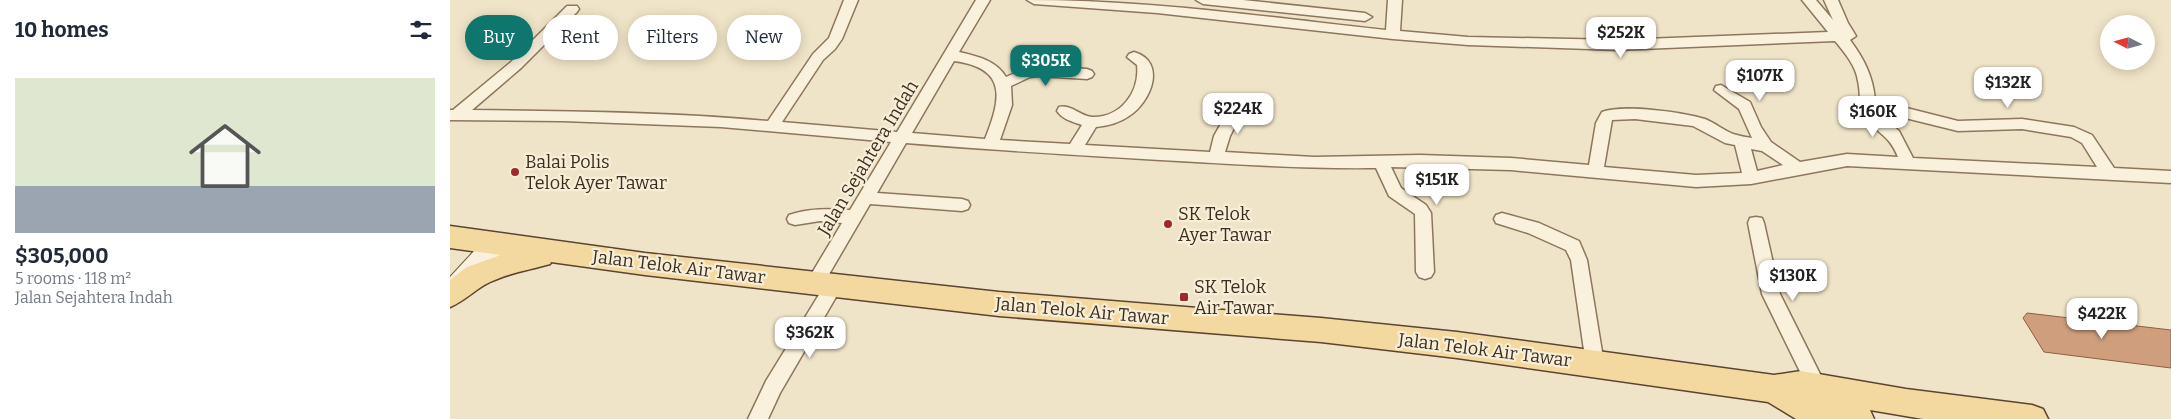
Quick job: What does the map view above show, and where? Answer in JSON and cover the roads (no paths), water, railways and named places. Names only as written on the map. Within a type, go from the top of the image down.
[{"type":"main road","name":"Jalan Telok Air Tawar","points":[[450,236],[556,252],[999,304],[1321,330],[1595,364],[1774,389],[1801,384],[1906,402],[2032,419]]},
{"type":"main road","points":[[450,274],[487,243]]},
{"type":"main road","points":[[450,295],[487,243]]},
{"type":"main road","points":[[450,295],[477,275],[493,268],[556,252]]},
{"type":"main road","name":"Jalan Telok Air Tawar","points":[[1774,389],[1807,409],[1858,419]]},
{"type":"street","points":[[772,126],[815,61],[834,42],[851,0]]},
{"type":"street","name":"Jalan Sejahtera Indah","points":[[758,419],[855,217],[984,0]]},
{"type":"street","points":[[1034,0],[1157,9],[1393,35],[1495,42],[1618,45],[1849,36],[1841,24],[1831,0]]},
{"type":"street","points":[[1203,0],[1312,6],[1365,16]]},
{"type":"street","points":[[1393,35],[1395,0]]},
{"type":"street","points":[[1809,0],[1839,36],[1863,72],[1868,89],[1867,104],[1876,120],[1895,138],[1908,162]]},
{"type":"street","points":[[453,115],[516,65],[572,9]]},
{"type":"street","points":[[950,56],[976,60],[989,68],[1003,84],[1005,92],[1004,106],[991,145]]},
{"type":"street","points":[[1064,111],[1076,118],[1091,122],[1104,122],[1120,116],[1135,103],[1143,86],[1146,70],[1144,62],[1134,57]]},
{"type":"street","points":[[1003,84],[1027,73],[1087,74]]},
{"type":"street","points":[[1722,90],[1745,106],[1754,129],[1766,146],[1798,168]]},
{"type":"street","points":[[1216,158],[1222,136],[1239,104]]},
{"type":"street","points":[[1867,104],[1958,126],[2022,124],[2074,132],[2087,139],[2110,174]]},
{"type":"street","points":[[1596,171],[1603,123],[1607,116],[1612,114],[1693,121],[1703,124],[1730,140],[1766,146]]},
{"type":"street","points":[[453,115],[592,116],[772,126],[991,145],[1075,148],[1314,163],[1473,162],[1696,181],[1751,178],[1847,160],[2171,177]]},
{"type":"street","points":[[1075,148],[1091,122]]},
{"type":"street","points":[[1742,143],[1751,178]]},
{"type":"street","points":[[1381,162],[1394,192],[1420,209],[1423,214],[1425,272]]},
{"type":"street","points":[[867,198],[962,205]]},
{"type":"street","points":[[795,219],[820,215],[855,217]]},
{"type":"street","points":[[1502,219],[1533,228],[1573,246],[1579,260],[1595,364]]},
{"type":"street","points":[[1756,222],[1771,294],[1817,386]]},
{"type":"place","name":"Balai Polis Telok Ayer Tawar","points":[[515,172]]},
{"type":"place","name":"SK Telok Ayer Tawar","points":[[1168,224]]},
{"type":"place","name":"SK Telok Air Tawar","points":[[1184,297]]}]
